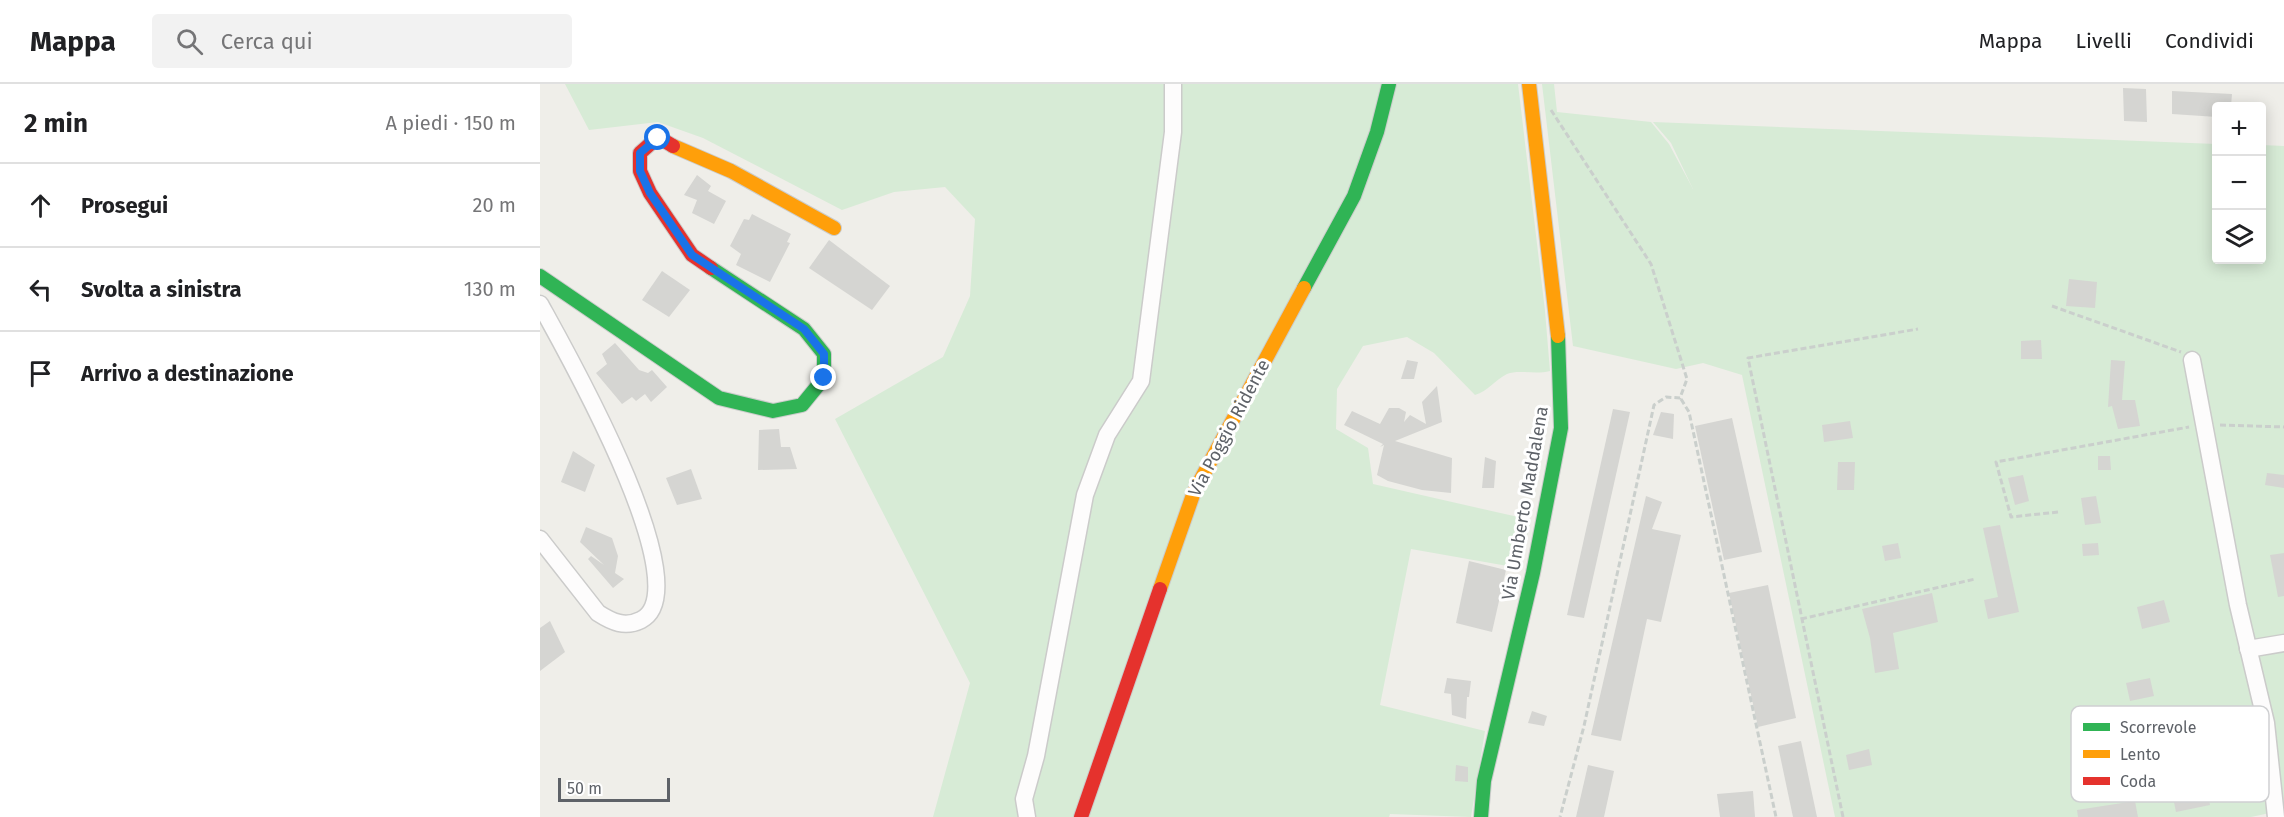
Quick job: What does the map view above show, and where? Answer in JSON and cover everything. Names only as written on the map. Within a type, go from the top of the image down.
[{"type":"street","points":[[1027,817],[1024,799],[1036,756],[1085,495],[1107,435],[1141,381],[1173,132],[1173,84]]},
{"type":"street","name":"Via Poggio Ridente","points":[[1081,817],[1194,492],[1354,196],[1377,132],[1389,84]]},
{"type":"street","name":"Via Umberto Maddalena","points":[[1481,817],[1484,781],[1533,573],[1561,428],[1562,389],[1556,300],[1529,84]]},
{"type":"street","points":[[540,276],[719,398],[773,411],[802,405],[824,378],[824,354],[804,329],[692,255],[650,193],[640,171],[640,153],[658,138],[685,153],[731,171],[834,228]]},
{"type":"street","points":[[540,304],[601,416],[621,462],[655,570],[656,597],[652,608],[637,622],[621,624],[610,621],[598,613],[540,538]]},
{"type":"street","points":[[2192,360],[2202,425],[2261,706]]},
{"type":"street","points":[[2248,650],[2284,643]]},
{"type":"street","points":[[2269,751],[2276,817]]},
{"type":"path","points":[[1551,102],[1551,111],[1651,264],[1687,379],[1680,398]]},
{"type":"path","points":[[2052,306],[2183,352],[2192,360]]},
{"type":"path","points":[[1843,817],[1748,358],[1918,329]]},
{"type":"path","points":[[1560,817],[1586,714],[1654,405],[1666,397],[1680,398]]},
{"type":"path","points":[[1680,398],[1689,412],[1776,817]]},
{"type":"path","points":[[2058,512],[2011,517],[1996,462],[2202,425],[2284,427]]},
{"type":"path","points":[[1801,619],[1975,579]]},
{"type":"green space","points":[[565,84],[1518,84],[1550,371],[1507,374],[1475,395],[1434,353],[1407,337],[1363,346],[1337,389],[1336,429],[1368,448],[1373,484],[1531,520],[1519,568],[1411,549],[1380,705],[1485,731],[1471,817],[1390,814],[1389,817],[933,817],[970,683],[835,419],[943,357],[970,296],[975,219],[945,187],[894,192],[842,210],[703,138],[658,122],[589,130]]},
{"type":"green space","points":[[1542,84],[1554,84],[1557,112],[1651,122],[1669,144],[1693,189],[1671,143],[1653,122],[2212,144],[2212,264],[2266,264],[2266,145],[2284,146],[2284,810],[2251,817],[1835,817],[1742,375],[1703,363],[1676,369],[1573,346]]},
{"type":"building","points":[[2123,88],[2146,89],[2147,122],[2124,121]]},
{"type":"building","points":[[2172,91],[2232,94],[2231,102],[2212,102],[2212,117],[2172,114]]},
{"type":"building","points":[[697,175],[711,186],[708,191],[726,201],[714,224],[692,213],[697,200],[684,195]]},
{"type":"building","points":[[752,214],[791,234],[787,242],[790,243],[770,282],[736,265],[741,254],[730,246],[744,219],[749,220]]},
{"type":"building","points":[[829,240],[890,286],[872,310],[809,268]]},
{"type":"building","points":[[662,271],[690,290],[669,317],[642,300]]},
{"type":"building","points":[[2069,279],[2097,282],[2095,308],[2066,306]]},
{"type":"building","points":[[2041,340],[2042,359],[2021,359],[2021,341]]},
{"type":"building","points":[[615,343],[639,370],[648,373],[652,370],[667,387],[651,402],[645,394],[636,401],[632,397],[622,404],[596,373],[607,364],[602,354]]},
{"type":"building","points":[[1407,360],[1418,362],[1414,379],[1401,379]]},
{"type":"building","points":[[2111,360],[2125,361],[2122,400],[2135,400],[2140,426],[2118,429],[2112,406],[2108,407]]},
{"type":"building","points":[[1437,386],[1442,422],[1395,441],[1452,458],[1451,493],[1422,490],[1388,481],[1377,475],[1384,445],[1380,447],[1383,444],[1344,425],[1352,411],[1380,424],[1389,408],[1399,408],[1406,412],[1404,422],[1410,415],[1426,424],[1422,402]]},
{"type":"building","points":[[1613,409],[1630,412],[1584,618],[1567,615]]},
{"type":"building","points":[[1661,412],[1674,414],[1673,439],[1653,435]]},
{"type":"building","points":[[1732,418],[1762,552],[1724,560],[1695,426]]},
{"type":"building","points":[[1850,421],[1853,438],[1824,442],[1822,425]]},
{"type":"building","points":[[779,429],[781,447],[790,447],[797,469],[758,470],[759,430]]},
{"type":"building","points":[[573,451],[595,465],[585,492],[561,482]]},
{"type":"building","points":[[2098,456],[2110,456],[2111,470],[2098,470]]},
{"type":"building","points":[[1485,457],[1496,461],[1494,488],[1482,488]]},
{"type":"building","points":[[1838,462],[1855,462],[1854,490],[1837,490]]},
{"type":"building","points":[[691,469],[702,499],[677,505],[666,478]]},
{"type":"building","points":[[2267,473],[2284,475],[2284,488],[2265,485]]},
{"type":"building","points":[[2023,475],[2029,501],[2015,505],[2008,478]]},
{"type":"building","points":[[1646,496],[1662,502],[1652,529],[1681,535],[1661,622],[1647,619],[1621,741],[1591,735]]},
{"type":"building","points":[[2096,496],[2101,523],[2085,525],[2081,498]]},
{"type":"building","points":[[2000,525],[2019,612],[1988,619],[1984,600],[1998,597],[1983,528]]},
{"type":"building","points":[[586,527],[612,538],[618,556],[615,573],[624,579],[613,588],[588,559],[591,556],[604,565],[580,542]]},
{"type":"building","points":[[1898,543],[1901,558],[1885,561],[1882,546]]},
{"type":"building","points":[[2098,543],[2099,555],[2083,556],[2082,544]]},
{"type":"building","points":[[2284,553],[2284,596],[2278,597],[2270,555]]},
{"type":"building","points":[[1469,561],[1506,570],[1492,632],[1456,623]]},
{"type":"building","points":[[1768,585],[1796,718],[1758,727],[1729,593]]},
{"type":"building","points":[[1932,593],[1938,622],[1893,633],[1899,669],[1875,673],[1870,638],[1862,609]]},
{"type":"building","points":[[2164,600],[2170,622],[2142,629],[2137,607]]},
{"type":"building","points":[[550,621],[565,652],[540,671],[540,628]]},
{"type":"building","points":[[1447,678],[1471,681],[1469,697],[1467,697],[1466,719],[1452,715],[1451,694],[1444,693]]},
{"type":"building","points":[[2150,678],[2154,696],[2130,701],[2126,683]]},
{"type":"building","points":[[1532,711],[1547,716],[1544,726],[1528,723]]},
{"type":"building","points":[[1801,741],[1817,817],[1793,817],[1778,746]]},
{"type":"building","points":[[1869,749],[1872,765],[1849,770],[1846,755]]},
{"type":"building","points":[[1456,765],[1468,767],[1468,782],[1455,781]]},
{"type":"building","points":[[1588,765],[1614,771],[1604,817],[1576,817]]},
{"type":"building","points":[[1753,791],[1755,817],[1720,817],[1717,794]]},
{"type":"building","points":[[2135,802],[2138,817],[2078,817],[2077,810]]},
{"type":"building","points":[[2174,802],[2209,802],[2210,805],[2176,812]]},
{"type":"traffic: fast","points":[[1304,288],[1354,196],[1377,132],[1389,84]]},
{"type":"traffic: fast","points":[[540,276],[719,398],[773,411],[802,405],[824,378],[824,354],[804,329],[711,268]]},
{"type":"traffic: fast","points":[[1481,817],[1484,781],[1533,573],[1561,428],[1558,336]]},
{"type":"traffic: slow","points":[[1529,84],[1558,336]]},
{"type":"traffic: slow","points":[[673,146],[731,171],[834,228]]},
{"type":"traffic: slow","points":[[1160,589],[1194,492],[1304,288]]},
{"type":"traffic: jam","points":[[673,146],[658,137],[640,153],[640,171],[650,193],[692,255],[711,268]]},
{"type":"traffic: jam","points":[[1081,817],[1160,589]]},
{"type":"route","points":[[658,138],[640,153],[640,171],[667,221],[692,255],[804,329],[824,354],[824,378]]}]
